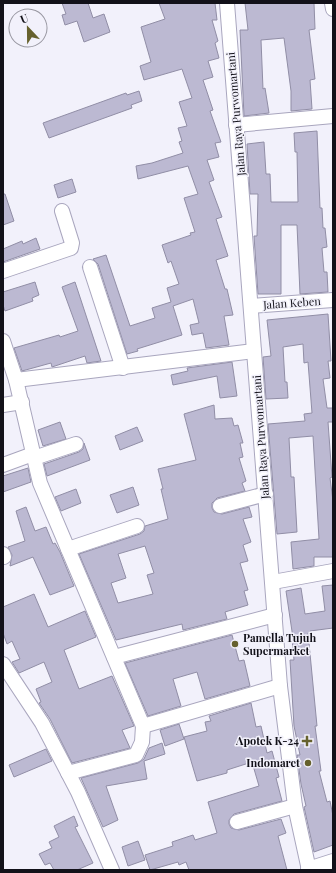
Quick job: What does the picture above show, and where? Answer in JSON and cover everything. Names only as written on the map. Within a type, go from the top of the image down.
[{"type":"street","name":"Jalan Raya Purwomartani","points":[[227,3],[280,686],[294,806],[309,869]]},
{"type":"street","points":[[332,3],[333,9]]},
{"type":"street","points":[[236,125],[333,116]]},
{"type":"street","points":[[3,271],[71,248],[72,243],[62,211]]},
{"type":"street","points":[[90,267],[123,368]]},
{"type":"street","name":"Jalan Keben","points":[[251,306],[333,300]]},
{"type":"street","points":[[3,342],[22,402],[40,483],[143,726],[142,742],[136,755],[68,774]]},
{"type":"street","points":[[16,380],[123,368],[254,350]]},
{"type":"street","points":[[3,405],[22,402]]},
{"type":"street","points":[[3,465],[76,444]]},
{"type":"street","points":[[220,506],[266,494]]},
{"type":"street","points":[[68,549],[137,526]]},
{"type":"street","points":[[273,582],[333,571]]},
{"type":"street","points":[[114,657],[275,615]]},
{"type":"street","points":[[3,664],[42,723],[68,774],[110,869]]},
{"type":"street","points":[[143,726],[280,686]]},
{"type":"street","points":[[237,822],[294,806]]},
{"type":"street","points":[[309,869],[333,861]]},
{"type":"building","points":[[62,3],[88,3],[93,18],[104,14],[110,32],[84,42],[77,21],[65,25],[62,15],[66,14]]},
{"type":"building","points":[[159,3],[215,3],[217,20],[212,20],[218,41],[215,43],[219,58],[208,61],[213,77],[203,80],[213,110],[210,111],[221,142],[215,143],[219,157],[207,160],[214,180],[209,182],[222,217],[216,219],[228,256],[216,260],[225,289],[227,289],[233,315],[224,316],[229,345],[206,348],[203,333],[192,335],[190,325],[199,323],[193,299],[173,306],[182,335],[137,349],[138,351],[127,354],[98,264],[93,259],[106,255],[130,326],[155,318],[152,308],[171,302],[167,288],[179,284],[171,261],[168,263],[162,245],[191,235],[190,233],[195,232],[184,198],[198,194],[188,166],[138,179],[136,166],[152,163],[183,153],[179,142],[182,141],[178,128],[187,126],[179,102],[192,98],[182,69],[144,80],[140,66],[151,62],[141,27],[165,19]]},
{"type":"building","points":[[245,3],[314,3],[315,29],[309,30],[315,79],[310,80],[312,109],[291,111],[291,91],[284,38],[261,40],[263,89],[265,88],[269,113],[244,116],[240,30],[248,30]]},
{"type":"building","points":[[139,91],[142,101],[131,105],[132,108],[49,138],[43,123],[126,93],[127,95]]},
{"type":"building","points":[[317,131],[320,208],[322,208],[323,228],[325,228],[327,247],[322,248],[324,272],[327,272],[328,292],[300,294],[297,225],[281,225],[281,294],[258,294],[254,236],[257,236],[258,194],[250,194],[247,144],[264,142],[266,174],[270,174],[271,202],[298,202],[297,152],[295,152],[294,133]]},
{"type":"building","points":[[72,179],[76,192],[58,198],[54,185]]},
{"type":"building","points":[[3,194],[5,194],[14,221],[3,225]]},
{"type":"building","points":[[36,238],[40,249],[3,262],[3,249],[22,241],[23,244]]},
{"type":"building","points":[[35,282],[39,295],[32,298],[33,301],[5,311],[3,305],[3,292]]},
{"type":"building","points":[[75,282],[101,361],[87,363],[85,356],[52,367],[51,363],[22,371],[14,348],[78,331],[62,287]]},
{"type":"building","points":[[328,314],[331,361],[328,361],[330,378],[323,379],[327,408],[333,408],[333,422],[328,422],[332,477],[330,478],[333,501],[333,557],[314,557],[314,566],[293,569],[291,542],[319,539],[313,436],[289,438],[291,477],[294,477],[297,532],[277,534],[268,424],[305,421],[304,414],[312,413],[308,362],[304,363],[303,344],[283,347],[285,382],[287,382],[288,398],[266,399],[263,357],[271,356],[267,320]]},
{"type":"building","points":[[232,362],[237,396],[220,398],[217,376],[173,385],[171,375],[188,371],[187,368]]},
{"type":"building","points":[[214,405],[215,419],[232,418],[234,426],[238,425],[243,443],[240,443],[243,457],[239,458],[246,481],[242,483],[245,491],[217,498],[212,503],[212,508],[214,512],[222,514],[249,507],[252,517],[243,519],[251,542],[243,545],[248,561],[240,563],[248,590],[244,591],[248,605],[225,612],[227,619],[183,630],[182,624],[116,640],[79,554],[140,534],[144,531],[145,526],[168,519],[158,469],[196,460],[184,414]],"holes":[[[145,546],[154,573],[147,575],[153,594],[118,603],[111,583],[126,578],[118,554]]]},
{"type":"building","points":[[60,422],[66,439],[43,446],[38,430]]},
{"type":"building","points":[[137,427],[143,441],[120,450],[115,436]]},
{"type":"building","points":[[84,443],[90,460],[47,476],[44,464],[79,452],[83,449]]},
{"type":"building","points":[[28,468],[31,482],[3,492],[3,476]]},
{"type":"building","points":[[133,487],[139,505],[117,513],[110,495]]},
{"type":"building","points":[[76,489],[81,503],[61,511],[55,497]]},
{"type":"building","points":[[26,507],[35,531],[46,527],[53,544],[55,543],[60,552],[74,586],[50,595],[33,557],[10,566],[12,555],[8,547],[25,541],[16,511]]},
{"type":"building","points":[[333,585],[333,628],[310,631],[310,633],[308,633],[317,726],[315,726],[321,771],[319,771],[327,802],[330,801],[333,816],[333,845],[314,852],[304,807],[306,806],[297,755],[300,755],[294,726],[290,660],[294,660],[293,638],[286,591],[301,588],[305,614],[325,611],[322,586]]},
{"type":"building","points":[[34,594],[48,627],[85,611],[96,637],[64,650],[79,689],[112,676],[134,726],[122,730],[130,748],[72,763],[50,719],[39,703],[41,702],[36,689],[52,682],[44,662],[19,673],[12,662],[20,659],[12,641],[7,644],[3,633],[3,607]]},
{"type":"building","points":[[232,635],[239,661],[244,660],[250,686],[205,699],[197,672],[173,679],[181,706],[148,716],[125,663]]},
{"type":"building","points":[[251,703],[256,727],[261,726],[267,753],[272,751],[279,777],[276,778],[282,801],[234,814],[229,820],[229,824],[231,828],[239,830],[281,819],[286,833],[278,836],[287,870],[189,870],[186,862],[179,865],[178,862],[150,870],[145,855],[173,846],[172,842],[193,835],[195,840],[217,833],[208,802],[259,786],[252,762],[227,770],[227,773],[197,781],[184,737],[207,731],[205,722],[211,721],[209,716]]},
{"type":"building","points":[[179,724],[184,739],[165,746],[160,730]]},
{"type":"building","points":[[162,743],[165,754],[144,761],[147,779],[106,786],[118,820],[103,827],[81,778],[138,763],[144,759],[149,748]]},
{"type":"building","points":[[46,749],[52,761],[14,777],[9,765]]},
{"type":"building","points":[[74,816],[78,826],[75,827],[93,863],[77,870],[54,870],[50,863],[45,865],[39,854],[52,848],[49,842],[59,837],[54,826]]},
{"type":"building","points":[[138,841],[145,860],[128,866],[122,847]]},
{"type":"place","name":"Pamella Tujuh Supermarket","points":[[235,644]]},
{"type":"place","name":"Apotek K-24","points":[[307,741]]},
{"type":"place","name":"Indomaret","points":[[308,763]]}]
